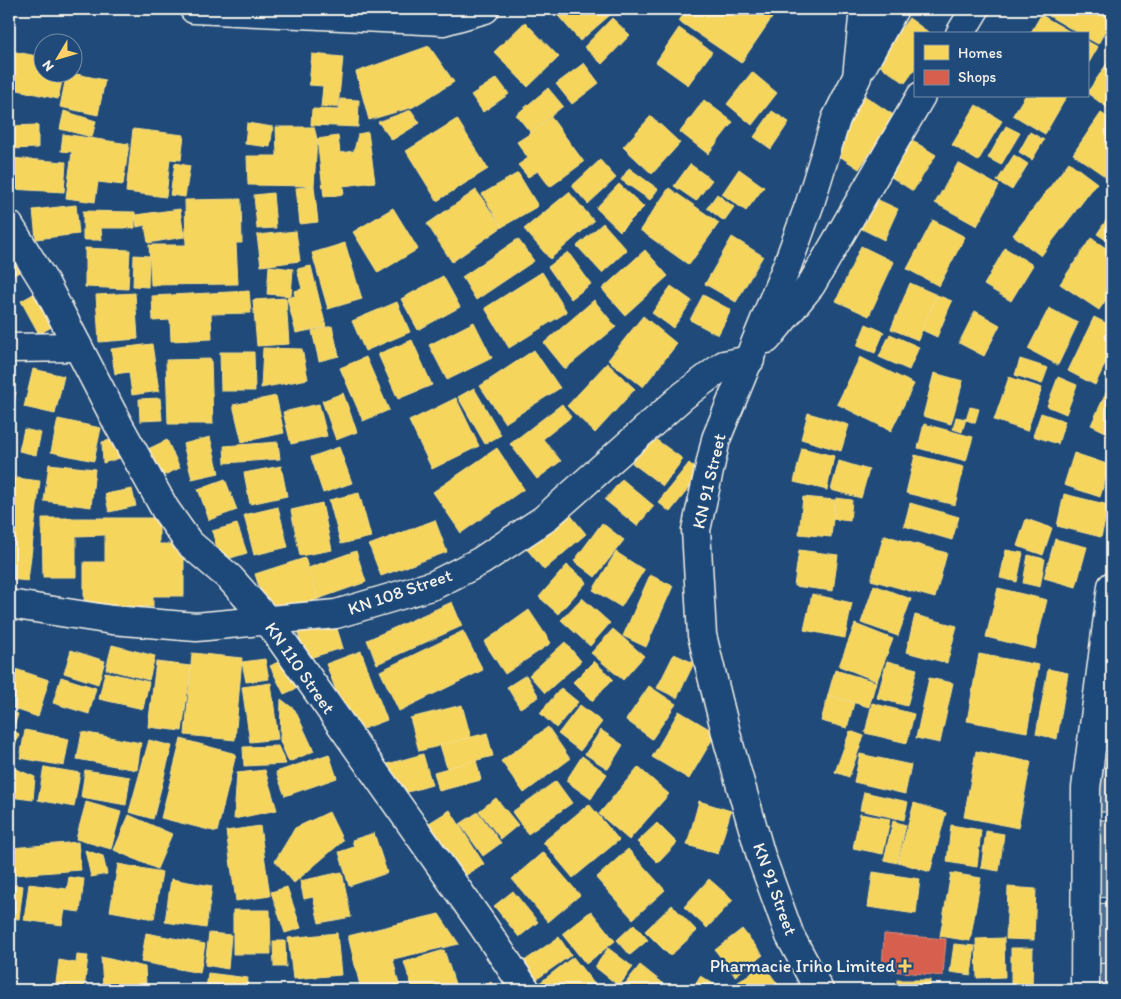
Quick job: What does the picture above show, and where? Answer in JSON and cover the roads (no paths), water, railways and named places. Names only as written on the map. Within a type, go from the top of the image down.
[{"type":"street","points":[[194,9],[443,21],[485,9]]},
{"type":"street","name":"KN 91 Street","points":[[819,990],[790,936],[761,856],[728,741],[702,635],[696,530],[716,439],[750,360],[810,203],[836,119],[857,77],[864,9]]},
{"type":"street","points":[[857,77],[894,9]]},
{"type":"street","points":[[961,32],[975,9]]},
{"type":"street","points":[[750,360],[811,285],[920,98]]},
{"type":"street","name":"KN 110 Street","points":[[9,225],[45,283],[118,424],[170,516],[189,543],[230,578],[268,622],[526,990]]},
{"type":"street","points":[[9,348],[78,347]]},
{"type":"street","name":"KN 108 Street","points":[[9,604],[112,620],[196,627],[268,622],[336,614],[434,585],[481,561],[543,520],[683,396],[724,365],[750,360]]},
{"type":"street","points":[[1084,990],[1086,788],[1112,586]]},
{"type":"place","name":"Pharmacie Iriho Limited","points":[[905,966]]}]
